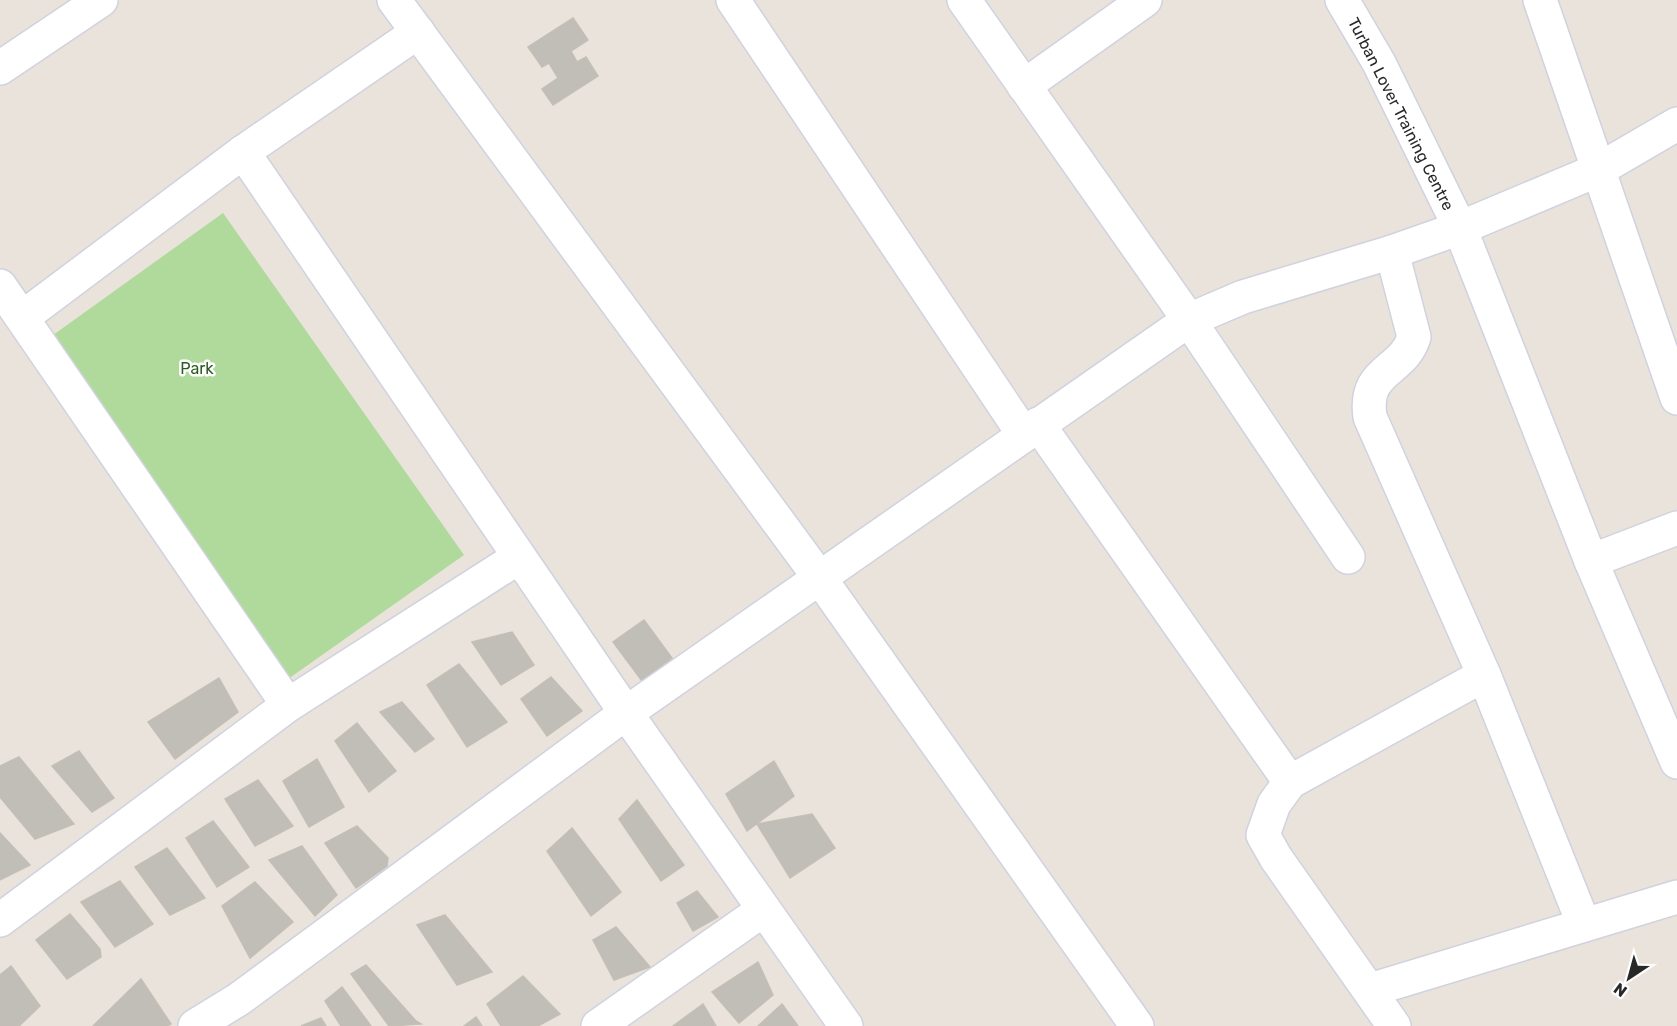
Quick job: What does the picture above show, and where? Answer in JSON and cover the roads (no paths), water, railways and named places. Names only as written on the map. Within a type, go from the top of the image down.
[{"type":"street","points":[[0,68],[101,0]]},
{"type":"street","points":[[394,0],[819,577],[1137,1026]]},
{"type":"street","points":[[733,0],[1031,430],[1290,783]]},
{"type":"street","points":[[964,0],[1189,320],[1348,557]]},
{"type":"street","points":[[1024,86],[1145,0]]},
{"type":"street","name":"Turban Lover Training Centre","points":[[1342,0],[1379,63],[1460,228],[1591,561],[1677,762]]},
{"type":"street","points":[[1540,0],[1677,398]]},
{"type":"street","points":[[22,317],[243,152],[418,32]]},
{"type":"street","points":[[195,1026],[241,1012],[626,713],[1189,320],[1243,297],[1392,252],[1460,228],[1598,170],[1677,124]]},
{"type":"street","points":[[243,152],[626,713],[846,1026]]},
{"type":"street","points":[[1392,252],[1414,337],[1411,348],[1372,386],[1368,400],[1370,417],[1484,675],[1584,925]]},
{"type":"street","points":[[0,286],[288,705]]},
{"type":"street","points":[[1591,561],[1677,528]]},
{"type":"street","points":[[0,920],[288,705],[519,557]]},
{"type":"street","points":[[1394,1026],[1263,836],[1274,804],[1290,783],[1484,675]]},
{"type":"street","points":[[1370,990],[1677,897]]},
{"type":"street","points":[[598,1026],[764,910]]},
{"type":"park label","name":"Park","points":[[197,368]]}]
